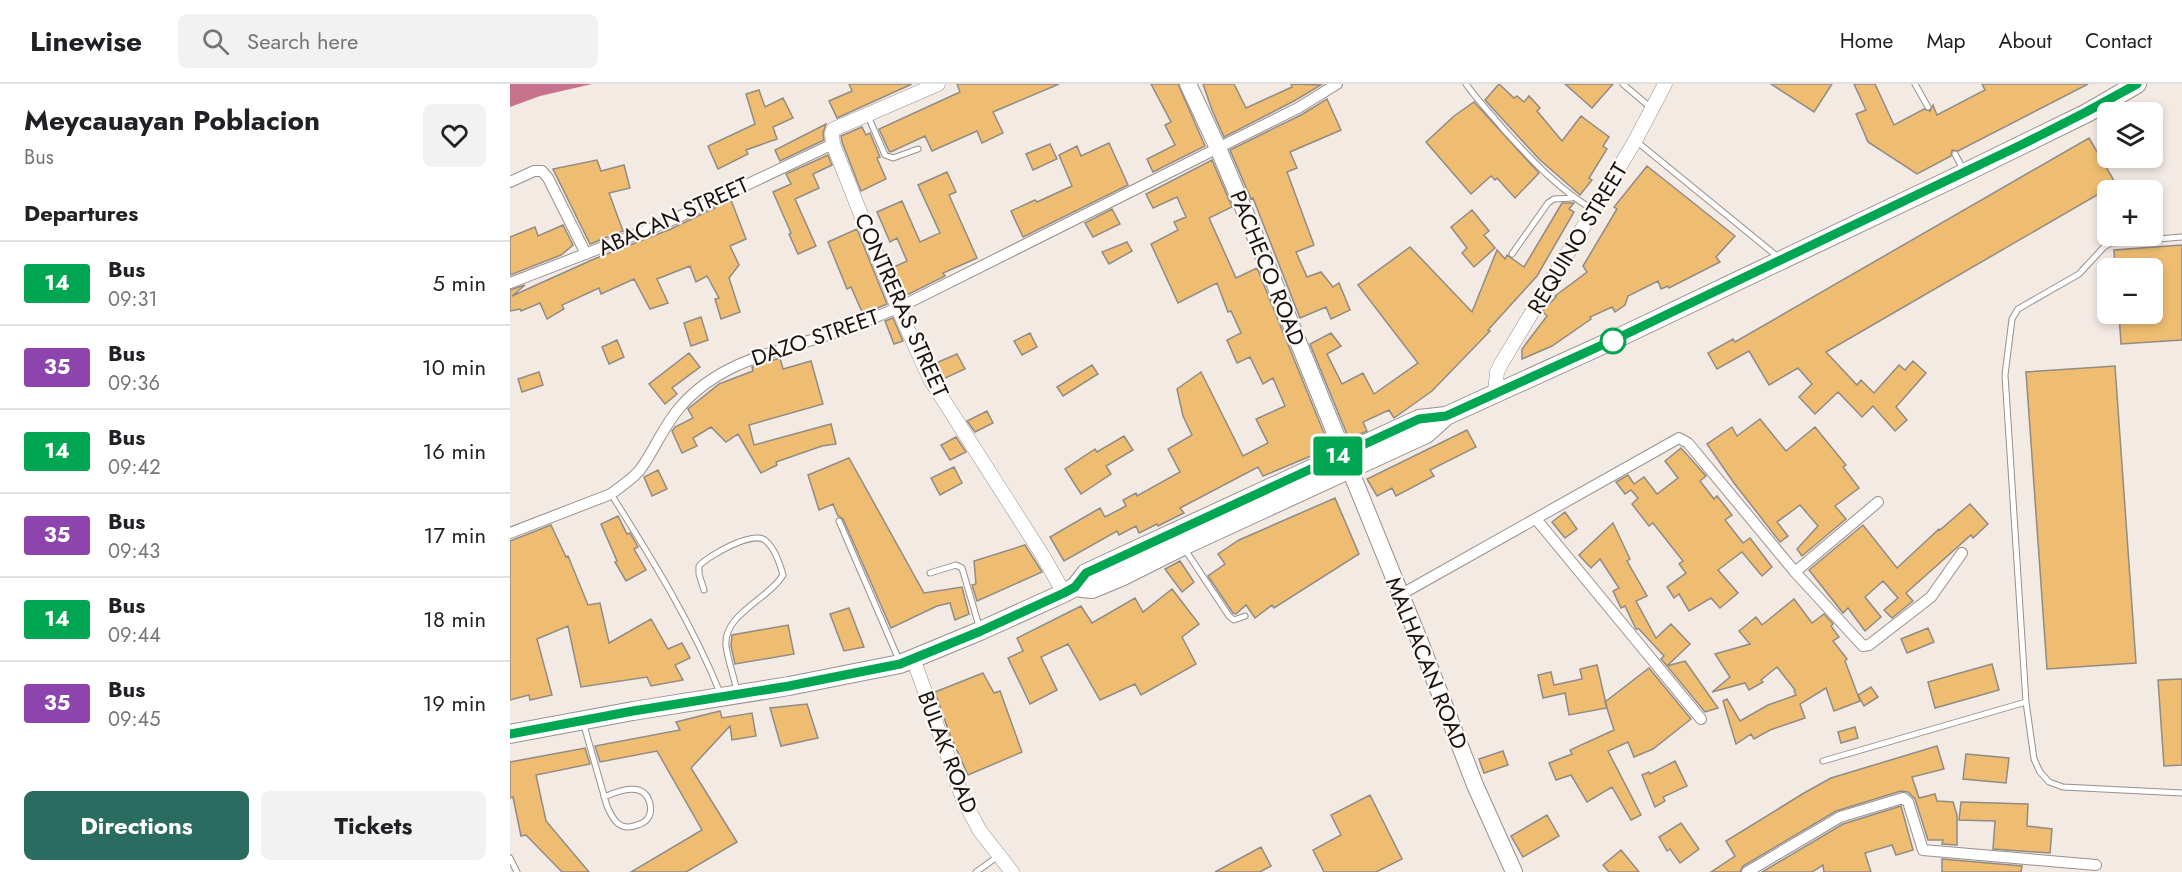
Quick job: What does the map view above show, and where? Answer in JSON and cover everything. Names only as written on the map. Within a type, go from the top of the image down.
[{"type":"highway","points":[[510,734],[789,686],[907,661],[981,631],[1069,590],[1086,573],[1347,461],[1426,434],[1446,416],[1622,336],[2077,118],[2125,87]]},
{"type":"highway","points":[[1069,590],[1092,589],[1183,546],[1347,461]]},
{"type":"main road","name":"PACHECO ROAD","points":[[1188,84],[1218,148],[1347,461]]},
{"type":"main road","name":"MALHACAN ROAD","points":[[1347,461],[1475,784],[1514,872]]},
{"type":"street","name":"ABACAN STREET","points":[[510,283],[668,222],[832,138],[834,129],[938,84]]},
{"type":"street","name":"DAZO STREET","points":[[510,533],[611,494],[641,469],[664,428],[682,405],[716,375],[748,360],[834,333],[898,308],[1298,108],[1337,84]]},
{"type":"street","name":"REQUINO STREET","points":[[1496,393],[1497,372],[1501,364],[1635,141],[1665,84]]},
{"type":"street","name":"CONTRERAS STREET","points":[[832,138],[898,308],[930,379],[1043,556],[1069,590]]},
{"type":"street","points":[[510,182],[534,171],[542,171],[548,178],[586,254]]},
{"type":"street","points":[[1400,595],[1679,438],[1688,443],[1796,573],[1863,646],[1869,645],[1931,597],[1962,553]]},
{"type":"street","points":[[1796,573],[1878,502]]},
{"type":"street","points":[[1536,519],[1701,719]]},
{"type":"street","name":"BULAK ROAD","points":[[907,661],[963,799],[980,831],[1012,872]]},
{"type":"street","points":[[1747,872],[1840,817],[1903,798],[1908,802],[1923,850],[2096,865]]},
{"type":"lane","points":[[1466,84],[1535,164],[1574,198],[1593,210]]},
{"type":"lane","points":[[1623,84],[1652,108]]},
{"type":"lane","points":[[1916,84],[1928,107]]},
{"type":"lane","points":[[868,114],[885,156],[893,158],[918,149]]},
{"type":"lane","points":[[1635,141],[1781,260]]},
{"type":"lane","points":[[1955,154],[1965,172]]},
{"type":"lane","points":[[1512,254],[1548,203],[1554,199],[1574,198]]},
{"type":"lane","points":[[2182,237],[2111,243],[2104,247],[2079,274],[2018,309],[2012,319],[2005,375],[2026,702],[2034,759],[2040,772],[2049,782],[2063,787],[2182,793]]},
{"type":"lane","points":[[611,494],[672,593],[708,663],[730,696]]},
{"type":"lane","points":[[839,521],[907,661]]},
{"type":"lane","points":[[704,590],[699,566],[732,544],[754,537],[766,540],[780,563],[783,574],[777,584],[732,623],[726,635],[730,696]]},
{"type":"lane","points":[[1183,546],[1229,616],[1234,620],[1245,616]]},
{"type":"lane","points":[[930,573],[956,565],[962,568],[981,631]]},
{"type":"lane","points":[[1823,761],[2026,702]]},
{"type":"lane","points":[[583,720],[604,797],[611,816],[619,825],[629,828],[641,824],[649,817],[651,809],[649,799],[638,788],[604,797]]},
{"type":"lane","points":[[976,872],[999,856]]},
{"type":"lane","points":[[510,858],[517,872]]},
{"type":"shaded area","points":[[510,84],[592,84],[540,96],[510,107]]},
{"type":"building","points":[[849,84],[912,84],[837,118],[829,101],[852,91]]},
{"type":"building","points":[[957,84],[1059,84],[993,112],[1003,133],[982,143],[977,131],[932,151],[925,136],[889,151],[879,129],[960,92]]},
{"type":"building","points":[[1151,84],[1178,84],[1205,146],[1153,172],[1147,159],[1175,145],[1165,125],[1171,122]]},
{"type":"building","points":[[1203,84],[1234,84],[1246,108],[1292,87],[1291,84],[1321,85],[1224,137]]},
{"type":"building","points":[[1499,84],[1514,98],[1517,96],[1524,102],[1529,96],[1540,108],[1537,111],[1562,141],[1581,116],[1609,137],[1603,146],[1607,149],[1589,178],[1592,180],[1580,195],[1539,159],[1485,100]]},
{"type":"building","points":[[1565,84],[1613,84],[1592,108]]},
{"type":"building","points":[[1771,84],[1832,84],[1814,112]]},
{"type":"building","points":[[1854,84],[1875,84],[1894,125],[1924,109],[1930,111],[1933,105],[1937,115],[1985,90],[1982,84],[2088,84],[1958,151],[1952,150],[1951,156],[1917,174],[1868,142],[1856,114],[1866,110]]},
{"type":"building","points":[[759,90],[765,107],[783,98],[793,118],[773,127],[777,139],[746,150],[748,154],[718,169],[708,146],[755,124],[746,94]]},
{"type":"building","points":[[1327,99],[1341,130],[1290,152],[1297,168],[1287,172],[1314,245],[1296,252],[1307,277],[1321,272],[1333,287],[1339,283],[1350,310],[1331,319],[1326,307],[1300,318],[1253,198],[1251,199],[1230,150],[1301,115]]},
{"type":"building","points":[[1474,102],[1539,173],[1515,198],[1497,178],[1495,180],[1491,176],[1471,194],[1426,142],[1454,116]]},
{"type":"building","points":[[826,124],[823,133],[824,140],[780,161],[775,150]]},
{"type":"building","points":[[862,127],[866,135],[870,133],[886,179],[861,191],[841,136]]},
{"type":"building","points":[[2089,138],[2097,152],[2097,168],[2107,168],[2114,180],[2097,180],[2097,195],[1826,352],[1857,385],[1861,380],[1874,393],[1899,365],[1905,370],[1913,361],[1926,373],[1896,407],[1907,420],[1895,431],[1873,406],[1862,417],[1838,392],[1815,414],[1799,397],[1812,384],[1798,368],[1769,385],[1749,351],[1717,369],[1708,353],[1733,339],[1735,342]]},
{"type":"building","points":[[1109,143],[1128,185],[1023,237],[1011,211],[1072,186],[1059,155],[1077,146],[1081,156]]},
{"type":"building","points":[[1050,144],[1057,159],[1033,170],[1026,154]]},
{"type":"building","points":[[828,155],[832,165],[813,174],[819,188],[795,199],[816,246],[798,254],[773,192],[791,184],[786,174]]},
{"type":"building","points":[[597,160],[601,171],[624,165],[630,188],[609,193],[623,231],[590,244],[553,169]]},
{"type":"building","points":[[1212,160],[1232,207],[1209,218],[1236,278],[1257,268],[1330,448],[1263,476],[1258,467],[1180,508],[1184,513],[1158,526],[1157,524],[1139,533],[1136,526],[1119,535],[1117,531],[1064,561],[1050,537],[1100,508],[1105,517],[1126,506],[1123,500],[1136,493],[1137,496],[1180,472],[1168,449],[1192,435],[1183,416],[1177,389],[1201,372],[1243,456],[1268,443],[1256,419],[1285,406],[1273,378],[1263,384],[1250,357],[1237,363],[1227,340],[1241,333],[1231,311],[1228,312],[1217,283],[1178,303],[1151,244],[1178,230],[1174,222],[1186,217],[1177,197],[1153,208],[1146,194]]},
{"type":"building","points":[[1647,166],[1735,236],[1716,257],[1720,262],[1669,288],[1668,286],[1661,289],[1658,281],[1628,296],[1625,305],[1615,312],[1612,307],[1590,317],[1591,319],[1552,346],[1522,359],[1522,349],[1547,316],[1543,312],[1544,309],[1555,296],[1587,272],[1583,266],[1617,209],[1614,207]]},
{"type":"building","points":[[947,172],[956,192],[949,195],[977,258],[943,273],[945,276],[903,297],[892,268],[907,261],[897,238],[890,242],[877,212],[902,201],[920,242],[940,233],[918,185]]},
{"type":"building","points":[[731,200],[746,239],[730,246],[739,265],[729,278],[740,312],[721,319],[715,299],[719,298],[707,276],[696,282],[690,266],[657,279],[668,303],[650,309],[634,279],[601,294],[599,288],[562,305],[564,309],[547,319],[540,303],[521,311],[520,309],[510,311],[510,290],[525,285],[512,296],[594,259],[671,229]]},
{"type":"building","points":[[1562,203],[1574,203],[1569,209],[1574,212],[1537,276],[1488,330],[1490,331],[1432,391],[1394,418],[1389,410],[1363,422],[1367,431],[1349,439],[1310,344],[1331,333],[1341,346],[1327,354],[1342,384],[1363,373],[1374,394],[1418,363],[1358,285],[1410,247],[1472,312],[1497,250],[1505,259],[1507,255],[1524,267]]},
{"type":"building","points":[[1112,209],[1120,224],[1093,237],[1085,223]]},
{"type":"building","points":[[1472,210],[1489,231],[1484,235],[1495,248],[1474,267],[1462,253],[1467,248],[1451,227]]},
{"type":"building","points":[[563,225],[573,245],[561,255],[510,275],[510,237],[535,227],[538,236]]},
{"type":"building","points":[[857,229],[887,304],[863,314],[851,287],[847,289],[828,242]]},
{"type":"building","points":[[1127,242],[1132,251],[1109,264],[1102,252]]},
{"type":"building","points":[[2182,245],[2182,340],[2121,344],[2120,324],[2163,324],[2163,258],[2114,258],[2114,250]]},
{"type":"building","points":[[701,317],[708,340],[691,346],[684,323]]},
{"type":"building","points":[[893,318],[903,341],[894,344],[885,321]]},
{"type":"building","points":[[1030,333],[1037,347],[1022,355],[1014,341]]},
{"type":"building","points":[[617,340],[624,357],[609,364],[602,347]]},
{"type":"building","points":[[689,353],[700,367],[672,388],[677,394],[665,404],[649,384]]},
{"type":"building","points":[[957,354],[965,369],[943,379],[936,363]]},
{"type":"building","points":[[780,358],[783,369],[811,361],[823,404],[749,425],[754,445],[831,424],[836,444],[822,446],[776,462],[777,465],[761,473],[738,434],[726,442],[711,427],[693,438],[697,446],[682,453],[672,431],[675,427],[693,418],[688,409],[719,384],[753,371],[752,367]]},
{"type":"building","points":[[1092,365],[1098,374],[1063,396],[1057,387]]},
{"type":"building","points":[[2115,366],[2136,663],[2047,669],[2026,372]]},
{"type":"building","points":[[539,372],[543,385],[522,392],[518,379]]},
{"type":"building","points":[[987,411],[993,423],[975,432],[967,421]]},
{"type":"building","points":[[1760,419],[1786,451],[1815,427],[1846,465],[1843,467],[1859,488],[1835,506],[1846,519],[1802,556],[1797,549],[1818,526],[1800,505],[1777,522],[1788,536],[1780,542],[1707,444],[1732,427],[1737,436]]},
{"type":"building","points":[[1467,430],[1476,447],[1430,470],[1434,476],[1396,496],[1392,488],[1377,496],[1367,479]]},
{"type":"building","points":[[1124,436],[1133,450],[1106,466],[1111,474],[1081,494],[1065,469],[1095,449],[1097,452]]},
{"type":"building","points":[[956,437],[966,452],[950,460],[941,445]]},
{"type":"building","points":[[1681,448],[1706,476],[1700,481],[1714,499],[1717,496],[1732,515],[1725,520],[1743,543],[1750,538],[1772,567],[1762,576],[1742,552],[1718,570],[1738,593],[1720,608],[1711,598],[1689,611],[1679,594],[1674,598],[1667,587],[1686,573],[1679,564],[1683,561],[1653,523],[1649,526],[1632,504],[1638,498],[1631,490],[1625,494],[1616,482],[1628,475],[1634,484],[1644,477],[1657,494],[1678,478],[1665,461]]},
{"type":"building","points":[[849,458],[924,593],[962,587],[969,614],[955,620],[950,603],[937,606],[891,628],[843,519],[838,516],[833,504],[819,510],[808,475]]},
{"type":"building","points":[[954,467],[962,483],[940,495],[931,478]]},
{"type":"building","points":[[658,470],[667,489],[652,496],[644,477]]},
{"type":"building","points":[[1335,498],[1359,554],[1274,608],[1272,605],[1255,618],[1246,605],[1236,614],[1233,613],[1208,576],[1225,564],[1218,554],[1239,540]]},
{"type":"building","points":[[1970,504],[1988,524],[1973,538],[1971,535],[1906,593],[1913,601],[1892,618],[1884,610],[1898,598],[1883,581],[1865,597],[1881,617],[1865,631],[1848,608],[1843,613],[1809,570],[1863,525],[1897,568]]},
{"type":"building","points":[[1565,512],[1577,529],[1565,538],[1552,522]]},
{"type":"building","points":[[618,516],[627,534],[630,533],[638,547],[634,549],[646,570],[626,581],[615,562],[617,561],[601,524]]},
{"type":"building","points":[[1613,523],[1630,559],[1627,561],[1647,596],[1636,601],[1656,638],[1671,624],[1690,644],[1667,666],[1661,659],[1664,656],[1639,629],[1636,629],[1625,606],[1621,608],[1613,591],[1619,588],[1600,559],[1591,568],[1579,555]]},
{"type":"building","points":[[551,525],[566,557],[568,556],[588,605],[600,603],[609,643],[651,619],[668,649],[682,643],[690,658],[675,665],[683,680],[651,686],[647,677],[581,687],[568,626],[537,639],[552,695],[530,700],[529,695],[510,700],[510,541]]},
{"type":"building","points":[[1025,545],[1042,572],[977,601],[972,585],[976,584],[974,561]]},
{"type":"building","points":[[1180,561],[1194,582],[1182,592],[1165,569]]},
{"type":"building","points":[[1172,589],[1199,624],[1182,637],[1196,664],[1141,695],[1135,684],[1100,700],[1068,644],[1041,657],[1057,690],[1030,704],[1008,658],[1023,651],[1017,638],[1081,606],[1092,623],[1135,598],[1143,612]]},
{"type":"building","points":[[1794,599],[1812,623],[1824,614],[1833,624],[1831,626],[1839,637],[1833,641],[1847,659],[1845,661],[1860,701],[1834,711],[1826,688],[1800,704],[1805,718],[1770,730],[1754,739],[1751,734],[1736,744],[1723,701],[1727,699],[1740,721],[1768,705],[1796,695],[1795,690],[1777,667],[1761,680],[1763,682],[1749,690],[1745,683],[1712,692],[1730,677],[1715,654],[1750,644],[1739,631],[1756,617],[1762,625]]},
{"type":"building","points":[[849,608],[864,647],[844,651],[830,614]]},
{"type":"building","points":[[788,625],[794,654],[735,664],[731,646],[732,635]]},
{"type":"building","points":[[1928,628],[1934,642],[1907,653],[1901,639]]},
{"type":"building","points":[[1685,661],[1718,708],[1705,712],[1667,666]]},
{"type":"building","points":[[1992,664],[1999,690],[1935,708],[1928,682]]},
{"type":"building","points":[[1597,665],[1607,708],[1569,715],[1565,693],[1543,698],[1538,675],[1551,672],[1554,685],[1582,679],[1580,669]]},
{"type":"building","points":[[1649,668],[1691,719],[1653,749],[1634,757],[1628,742],[1608,751],[1641,815],[1631,820],[1612,787],[1587,802],[1571,775],[1556,780],[1549,763],[1572,754],[1570,750],[1614,730],[1605,702]]},
{"type":"building","points":[[983,673],[994,693],[1000,691],[1022,752],[968,775],[950,735],[935,692]]},
{"type":"building","points":[[2182,679],[2182,765],[2164,766],[2158,680]]},
{"type":"building","points":[[1871,687],[1878,697],[1864,706],[1858,695]]},
{"type":"building","points":[[807,704],[818,738],[781,746],[770,708]]},
{"type":"building","points":[[720,711],[722,718],[752,713],[756,736],[732,740],[730,726],[691,768],[737,842],[686,872],[631,872],[702,830],[657,751],[600,762],[595,746],[680,730],[676,722]]},
{"type":"building","points":[[1855,727],[1858,738],[1841,743],[1838,732]]},
{"type":"building","points":[[1937,746],[1944,769],[1912,777],[1919,798],[1935,794],[1937,801],[1953,802],[1957,815],[1957,845],[1942,844],[1943,840],[1928,840],[1915,799],[1908,792],[1901,791],[1836,811],[1743,866],[1740,872],[1711,872],[1735,856],[1726,841],[1804,793],[1831,778]]},
{"type":"building","points":[[585,748],[590,764],[536,775],[546,821],[589,872],[562,872],[526,835],[521,836],[513,797],[510,798],[510,762]]},
{"type":"building","points":[[1503,751],[1508,765],[1484,773],[1479,759]]},
{"type":"building","points":[[1966,754],[2009,758],[2006,783],[1963,779]]},
{"type":"building","points":[[1675,761],[1687,786],[1663,797],[1665,801],[1655,807],[1642,775],[1649,772],[1650,774]]},
{"type":"building","points":[[1370,795],[1402,859],[1376,872],[1324,872],[1313,850],[1341,835],[1331,815]]},
{"type":"building","points":[[1961,802],[2028,804],[2027,826],[2052,829],[2050,853],[1993,849],[1995,821],[1959,820]]},
{"type":"building","points":[[1901,806],[1913,850],[1896,855],[1892,845],[1865,853],[1871,872],[1824,872],[1823,865],[1812,872],[1762,872],[1843,824]]},
{"type":"building","points":[[1547,815],[1559,836],[1523,857],[1511,836]]},
{"type":"building","points":[[1681,823],[1699,849],[1680,863],[1670,849],[1667,851],[1659,837]]},
{"type":"building","points":[[1261,847],[1271,866],[1260,872],[1215,872]]},
{"type":"building","points":[[1621,850],[1639,872],[1609,872],[1603,865]]},
{"type":"building","points":[[1942,859],[2022,866],[2021,872],[1942,872]]},
{"type":"bus line","name":"14","points":[[510,734],[633,711],[789,686],[900,664],[1030,609],[1075,587],[1086,573],[1366,442],[1419,419],[1446,416],[1622,336],[2023,144],[2137,84]]}]
